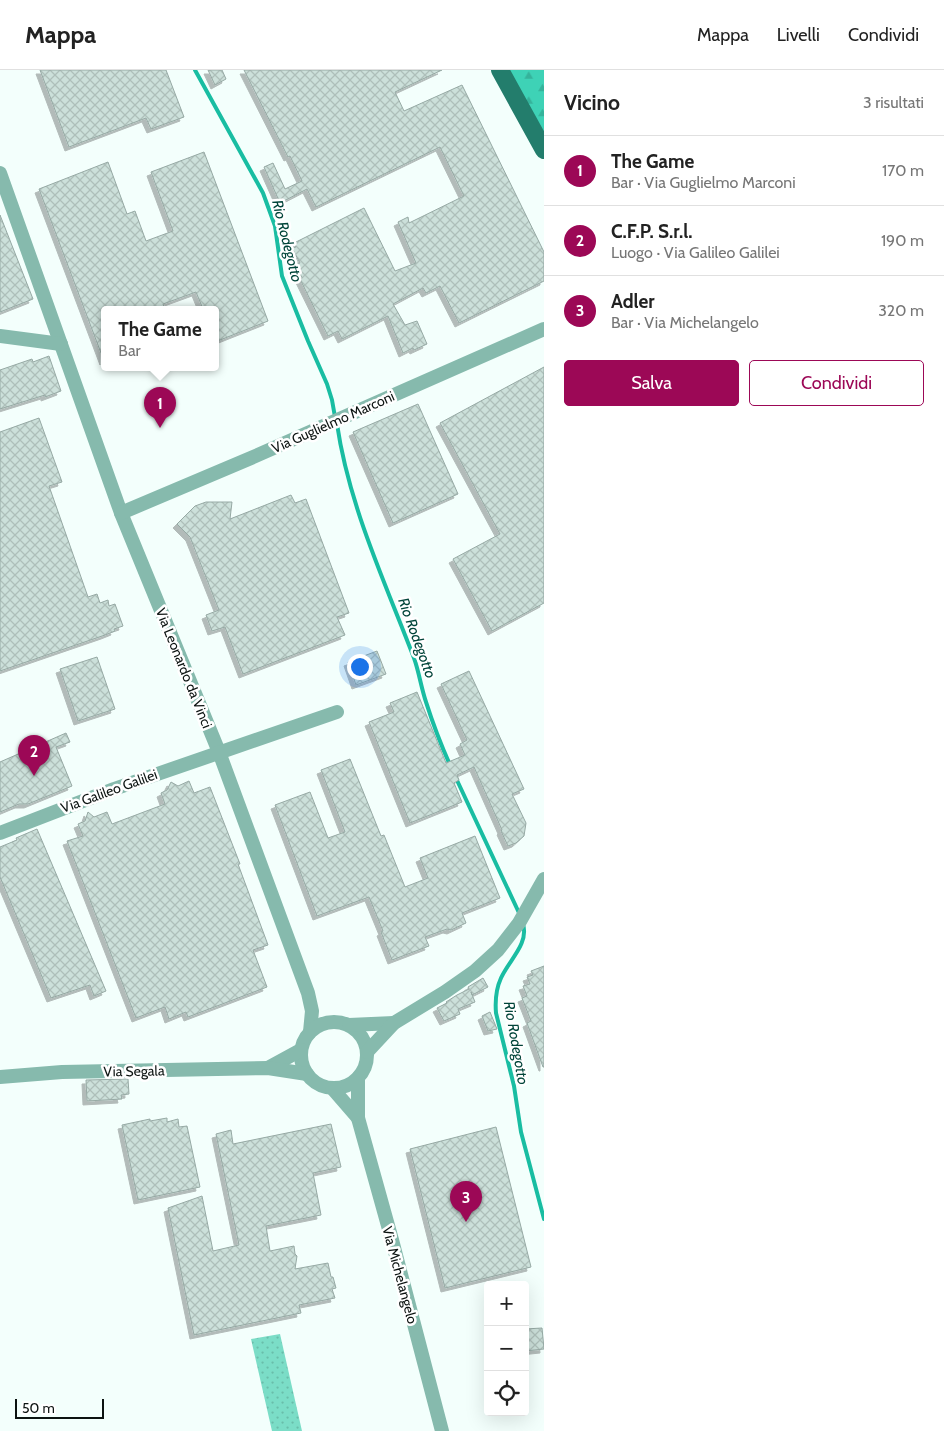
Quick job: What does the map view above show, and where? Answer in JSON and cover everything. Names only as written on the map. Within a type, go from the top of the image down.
[{"type":"main road","points":[[500,70],[544,150]]},
{"type":"street","name":"Via Leonardo da Vinci","points":[[0,173],[121,513],[219,752],[308,992],[312,1011],[310,1032]]},
{"type":"street","name":"Via Guglielmo Marconi","points":[[121,513],[544,329]]},
{"type":"street","points":[[0,336],[61,344]]},
{"type":"street","name":"Via Galileo Galilei","points":[[0,833],[114,789],[337,712]]},
{"type":"street","points":[[367,1052],[394,1023],[475,971],[498,950],[519,923],[544,879]]},
{"type":"street","name":"Via Leonardo da Vinci","points":[[308,992],[333,1021]]},
{"type":"street","points":[[307,1074],[300,1059],[305,1037],[316,1026],[325,1022],[333,1021],[349,1025],[358,1032],[364,1041],[367,1061],[358,1078],[350,1084],[332,1088]]},
{"type":"street","points":[[349,1025],[394,1023]]},
{"type":"street","name":"Via Segala","points":[[268,1068],[301,1050]]},
{"type":"street","name":"Via Segala","points":[[0,1077],[62,1072],[268,1068],[307,1074],[322,1086],[332,1088]]},
{"type":"street","name":"Via Michelangelo","points":[[358,1078],[358,1118],[442,1431]]},
{"type":"street","name":"Via Michelangelo","points":[[332,1088],[358,1118]]},
{"type":"green space","points":[[499,70],[544,70],[544,152]]},
{"type":"green space","points":[[280,1334],[302,1431],[272,1431],[251,1339]]},
{"type":"building","points":[[40,70],[166,70],[184,117],[151,129],[146,118],[69,147]]},
{"type":"building","points":[[208,70],[222,70],[226,79],[215,85]]},
{"type":"building","points":[[244,70],[442,70],[395,92],[404,111],[462,85],[544,252],[544,281],[459,323],[440,286],[426,293],[423,288],[393,304],[405,325],[417,321],[427,344],[403,353],[388,316],[342,339],[338,331],[328,336],[300,279],[302,278],[296,265],[300,263],[292,248],[296,247],[294,243],[364,208],[395,271],[416,263],[398,222],[408,217],[409,223],[464,196],[440,147],[316,207],[307,189],[280,203],[264,167],[273,163],[285,189],[302,181]]},
{"type":"building","points":[[204,152],[268,321],[219,340],[219,306],[202,306],[196,292],[163,304],[164,306],[101,306],[101,353],[39,189],[108,162],[127,214],[135,211],[146,241],[173,231],[151,172]]},
{"type":"building","points":[[0,215],[33,299],[0,312]]},
{"type":"building","points":[[49,356],[61,391],[0,409],[0,370],[32,359],[33,362]]},
{"type":"building","points":[[544,367],[544,603],[492,631],[453,559],[500,534],[440,423]]},
{"type":"building","points":[[418,404],[458,494],[393,523],[353,432]]},
{"type":"building","points":[[39,418],[62,482],[49,486],[88,597],[97,594],[100,603],[108,600],[109,606],[115,604],[123,626],[105,635],[0,671],[0,432]]},
{"type":"building","points":[[291,495],[295,503],[306,499],[349,613],[337,617],[345,635],[243,674],[225,627],[212,631],[206,615],[219,610],[190,537],[177,524],[195,506],[206,502],[232,502],[230,519]]},
{"type":"building","points":[[377,651],[386,674],[356,685],[348,662]]},
{"type":"building","points":[[97,657],[115,709],[78,721],[60,669]]},
{"type":"building","points":[[469,671],[524,789],[512,794],[526,823],[524,836],[516,843],[508,846],[474,767],[457,775],[459,780],[454,783],[462,802],[410,823],[369,722],[394,712],[390,703],[417,692],[446,763],[465,755],[460,744],[467,740],[441,684]]},
{"type":"building","points":[[66,733],[70,742],[56,747],[72,786],[28,804],[19,804],[0,812],[0,762]]},
{"type":"building","points":[[350,759],[381,836],[384,835],[405,887],[428,878],[420,858],[475,836],[500,898],[462,913],[466,923],[451,930],[447,929],[425,937],[429,946],[392,960],[369,897],[317,916],[275,805],[310,792],[328,838],[345,832],[321,770]]},
{"type":"building","points":[[189,781],[194,793],[210,787],[240,864],[238,864],[268,945],[253,950],[267,987],[188,1017],[186,1012],[169,1019],[165,1007],[136,1018],[67,841],[83,836],[78,824],[85,821],[88,812],[94,817],[107,812],[112,824],[165,804],[161,793],[167,790],[171,782],[178,786]]},
{"type":"building","points":[[37,829],[106,991],[94,996],[90,985],[51,998],[0,877],[0,847]]},
{"type":"building","points":[[544,966],[543,1067],[527,1023],[531,1021],[522,998],[527,996],[523,986],[530,984],[527,977],[533,975],[531,971]]},
{"type":"building","points":[[483,978],[488,987],[472,995],[475,1002],[458,1009],[460,1014],[444,1021],[437,1008],[469,989],[468,987]]},
{"type":"building","points":[[490,1012],[497,1029],[488,1031],[482,1016]]},
{"type":"building","points":[[128,1079],[129,1094],[121,1095],[122,1099],[87,1101],[86,1080]]},
{"type":"building","points":[[167,1118],[167,1122],[178,1119],[179,1127],[187,1126],[200,1187],[138,1200],[122,1125],[150,1119],[150,1121]]},
{"type":"building","points":[[331,1124],[341,1167],[313,1173],[321,1215],[266,1226],[270,1251],[294,1246],[297,1256],[295,1269],[328,1263],[336,1288],[332,1289],[335,1298],[299,1305],[301,1313],[194,1335],[168,1208],[202,1196],[213,1251],[239,1245],[216,1134],[231,1130],[233,1144]]},
{"type":"building","points":[[496,1127],[531,1267],[445,1288],[410,1149]]},
{"type":"building","points":[[542,1328],[544,1349],[529,1351],[529,1329]]},
{"type":"waterway","name":"Rio Rodegotto","points":[[195,70],[263,193],[275,226],[282,276],[327,384],[335,417]]},
{"type":"waterway","name":"Rio Rodegotto","points":[[337,424],[350,484],[359,514],[414,658],[424,696],[450,765]]},
{"type":"waterway","name":"Rio Rodegotto","points":[[455,776],[520,915]]},
{"type":"waterway","name":"Rio Rodegotto","points":[[523,924],[524,931],[521,945],[504,971],[498,986],[496,1013],[514,1086],[521,1132],[544,1219]]},
{"type":"place","name":"The Game","points":[[160,428]]},
{"type":"place","name":"C.F.P. S.r.l.","points":[[34,776]]},
{"type":"place","name":"Adler","points":[[466,1222]]}]
